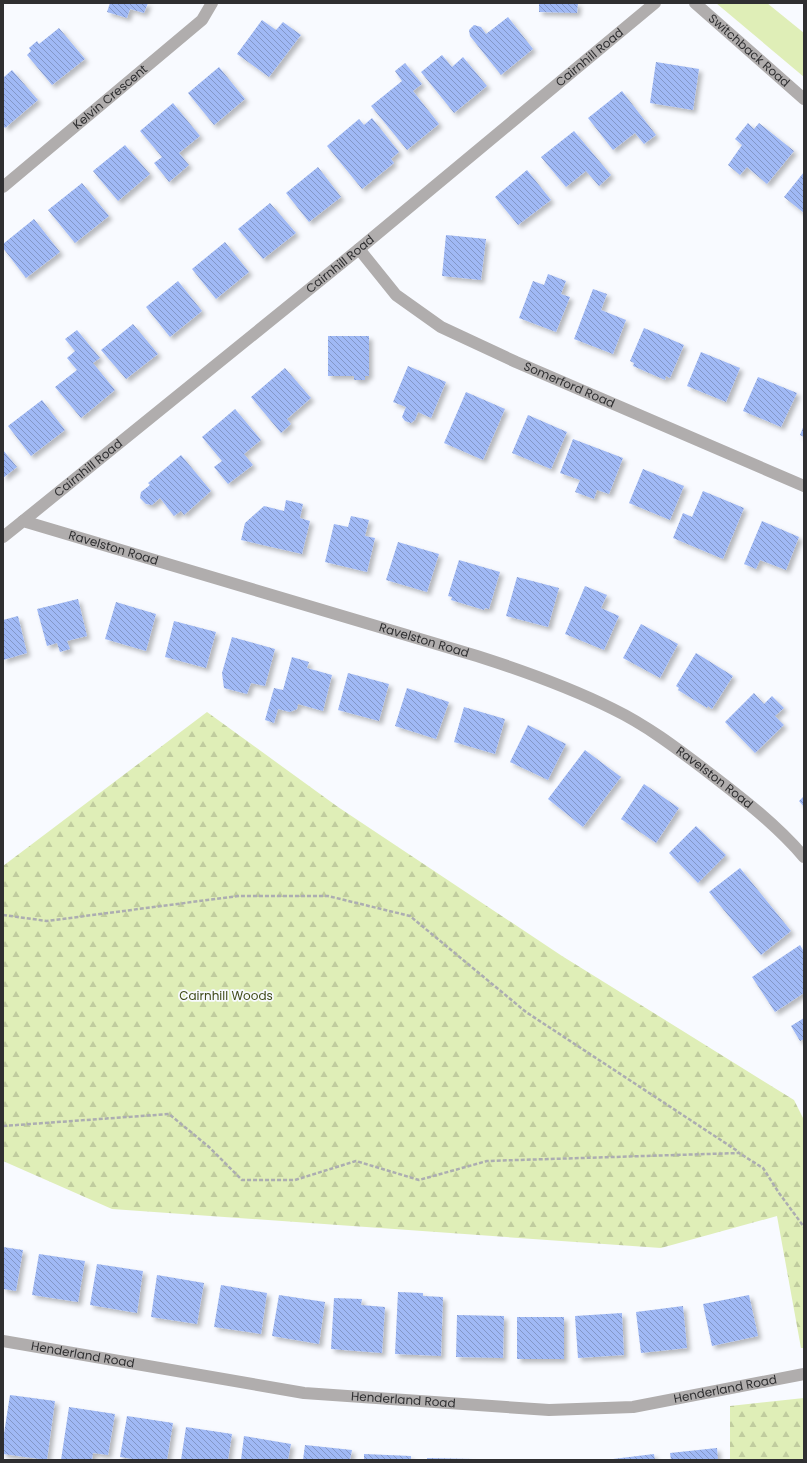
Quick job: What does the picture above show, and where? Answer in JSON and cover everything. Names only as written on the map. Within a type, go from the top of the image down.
[{"type":"street","name":"Kelvin Crescent","points":[[3,188],[202,20],[212,3]]},
{"type":"street","name":"Cairnhill Road","points":[[23,521],[359,249],[655,3]]},
{"type":"street","name":"Switchback Road","points":[[695,3],[804,99]]},
{"type":"street","name":"Somerford Road","points":[[359,249],[396,295],[441,327],[516,362],[804,486]]},
{"type":"street","points":[[3,537],[23,521]]},
{"type":"street","name":"Ravelston Road","points":[[23,521],[433,642],[547,679],[614,709],[666,741],[739,795],[788,838],[804,857]]},
{"type":"street","name":"Henderland Road","points":[[3,1341],[304,1393],[549,1410],[633,1406],[804,1374]]},
{"type":"path","points":[[3,915],[47,921],[238,896],[328,896],[410,916],[526,1012],[763,1168],[804,1227]]},
{"type":"path","points":[[3,1126],[169,1114],[209,1147],[242,1180],[295,1180],[356,1161],[419,1180],[487,1161],[740,1153]]},
{"type":"green space","points":[[716,3],[767,3],[804,33],[804,77]]},
{"type":"green space","name":"Cairnhill Woods","points":[[207,712],[338,807],[562,956],[794,1100],[804,1120],[804,1348],[801,1348],[777,1216],[661,1248],[112,1209],[3,1161],[3,866]]},
{"type":"green space","points":[[804,1398],[804,1460],[730,1460],[730,1406]]},
{"type":"building","points":[[110,3],[148,3],[144,13],[130,9],[127,18],[107,12]]},
{"type":"building","points":[[539,3],[578,3],[577,13],[539,12]]},
{"type":"building","points":[[508,17],[533,49],[501,75],[470,36],[469,30],[474,25],[481,27],[486,34]]},
{"type":"building","points":[[262,20],[276,30],[283,22],[301,35],[269,77],[237,54]]},
{"type":"building","points":[[59,28],[85,59],[52,85],[27,55],[31,51],[29,48],[37,41],[39,44]]},
{"type":"building","points":[[442,55],[452,67],[463,57],[487,86],[454,113],[421,72]]},
{"type":"building","points":[[656,62],[699,69],[693,110],[650,103]]},
{"type":"building","points":[[405,63],[422,84],[413,91],[439,124],[407,150],[371,106],[402,81],[395,71]]},
{"type":"building","points":[[219,67],[245,99],[214,125],[188,93]]},
{"type":"building","points":[[12,70],[38,100],[5,128],[3,125],[3,78]]},
{"type":"building","points":[[622,91],[656,135],[644,144],[635,133],[613,150],[588,118]]},
{"type":"building","points":[[173,103],[200,136],[179,153],[189,165],[169,182],[154,163],[162,157],[140,131]]},
{"type":"building","points":[[372,118],[399,152],[391,159],[394,163],[362,189],[327,146],[359,119],[364,125]]},
{"type":"building","points":[[748,123],[754,129],[759,123],[794,151],[767,184],[747,167],[740,175],[728,165],[742,145],[735,139]]},
{"type":"building","points":[[574,131],[611,175],[599,186],[586,171],[566,187],[541,157]]},
{"type":"building","points":[[125,145],[150,174],[118,201],[93,171]]},
{"type":"building","points":[[318,167],[341,197],[309,222],[286,193]]},
{"type":"building","points":[[527,170],[551,200],[518,225],[495,197]]},
{"type":"building","points":[[804,172],[804,213],[784,197]]},
{"type":"building","points":[[82,183],[109,216],[75,243],[48,210]]},
{"type":"building","points":[[270,203],[296,233],[263,259],[238,229]]},
{"type":"building","points":[[34,219],[60,252],[26,278],[3,248],[3,244]]},
{"type":"building","points":[[446,235],[486,239],[481,280],[442,276]]},
{"type":"building","points":[[225,242],[249,272],[216,299],[192,269]]},
{"type":"building","points":[[548,274],[566,281],[561,294],[570,297],[556,332],[519,318],[533,281],[544,285]]},
{"type":"building","points":[[178,281],[202,311],[170,337],[146,307]]},
{"type":"building","points":[[593,289],[607,294],[601,310],[626,320],[613,354],[574,339]]},
{"type":"building","points":[[133,324],[158,354],[126,379],[101,350]]},
{"type":"building","points":[[644,328],[684,345],[670,378],[666,376],[665,380],[633,366],[634,363],[630,361]]},
{"type":"building","points":[[77,330],[100,358],[93,363],[115,390],[81,418],[55,387],[77,370],[67,358],[75,351],[65,339]]},
{"type":"building","points":[[328,336],[369,336],[369,376],[365,376],[365,380],[354,380],[354,376],[328,376]]},
{"type":"building","points":[[701,352],[740,368],[726,402],[687,386]]},
{"type":"building","points":[[408,366],[446,382],[431,418],[418,412],[415,420],[411,423],[405,421],[402,417],[406,407],[393,402]]},
{"type":"building","points":[[285,368],[311,398],[287,419],[291,424],[281,433],[251,397]]},
{"type":"building","points":[[758,377],[797,393],[781,427],[743,411]]},
{"type":"building","points":[[466,392],[505,409],[483,460],[444,443]]},
{"type":"building","points":[[42,400],[65,430],[31,456],[8,426]]},
{"type":"building","points":[[235,409],[261,440],[244,454],[253,465],[228,484],[214,467],[222,461],[202,437]]},
{"type":"building","points":[[528,415],[567,432],[551,469],[512,453]]},
{"type":"building","points":[[804,425],[804,437],[800,435]]},
{"type":"building","points":[[573,439],[623,458],[609,494],[597,490],[594,499],[575,492],[580,480],[560,473]]},
{"type":"building","points":[[3,450],[17,467],[3,478]]},
{"type":"building","points":[[181,455],[211,491],[184,515],[181,511],[174,516],[160,498],[152,505],[146,504],[140,498],[141,492],[150,485],[148,483]]},
{"type":"building","points":[[643,469],[684,486],[670,520],[629,503]]},
{"type":"building","points":[[703,491],[744,508],[723,559],[673,538],[683,513],[692,517]]},
{"type":"building","points":[[286,500],[303,504],[300,518],[310,521],[302,554],[241,540],[245,523],[264,506],[284,511]]},
{"type":"building","points":[[351,516],[369,520],[365,536],[375,538],[367,572],[325,562],[334,524],[348,527]]},
{"type":"building","points":[[762,521],[799,537],[786,570],[760,560],[756,569],[744,564]]},
{"type":"building","points":[[398,542],[439,554],[427,592],[386,580]]},
{"type":"building","points":[[459,560],[500,572],[489,609],[485,608],[484,610],[451,600],[452,597],[448,596]]},
{"type":"building","points":[[517,577],[559,588],[548,627],[506,616]]},
{"type":"building","points":[[585,586],[607,595],[601,608],[619,616],[604,650],[565,634]]},
{"type":"building","points":[[78,599],[87,636],[67,641],[70,649],[60,652],[57,643],[47,646],[37,609]]},
{"type":"building","points":[[116,602],[156,614],[146,651],[105,639]]},
{"type":"building","points":[[18,616],[27,653],[3,660],[3,620]]},
{"type":"building","points":[[174,621],[216,632],[206,668],[165,657]]},
{"type":"building","points":[[641,624],[678,644],[660,678],[623,658]]},
{"type":"building","points":[[232,637],[275,649],[265,686],[251,683],[247,694],[224,688],[222,673]]},
{"type":"building","points":[[696,653],[733,676],[712,709],[708,706],[707,708],[678,690],[679,688],[676,686]]},
{"type":"building","points":[[292,657],[309,662],[307,668],[332,675],[323,711],[298,704],[297,709],[290,712],[278,709],[274,723],[265,720],[274,688],[283,690]]},
{"type":"building","points":[[348,673],[389,684],[379,721],[338,710]]},
{"type":"building","points":[[407,688],[449,702],[436,739],[395,726]]},
{"type":"building","points":[[754,693],[764,704],[772,696],[784,708],[775,716],[784,725],[755,753],[725,722]]},
{"type":"building","points":[[464,707],[505,719],[495,754],[454,742]]},
{"type":"building","points":[[528,725],[566,744],[548,780],[510,762]]},
{"type":"building","points":[[585,750],[621,777],[583,827],[548,799]]},
{"type":"building","points":[[644,784],[679,808],[656,843],[621,819]]},
{"type":"building","points":[[804,796],[804,807],[799,801]]},
{"type":"building","points":[[696,826],[726,855],[698,883],[669,853]]},
{"type":"building","points":[[740,868],[791,931],[761,955],[709,892]]},
{"type":"building","points":[[800,945],[804,952],[804,993],[775,1012],[752,977]]},
{"type":"building","points":[[804,1018],[804,1039],[800,1041],[791,1026]]},
{"type":"building","points":[[3,1247],[23,1250],[16,1291],[3,1289]]},
{"type":"building","points":[[39,1254],[85,1261],[78,1302],[32,1295]]},
{"type":"building","points":[[97,1264],[143,1271],[137,1313],[90,1305]]},
{"type":"building","points":[[157,1275],[204,1283],[197,1324],[151,1317]]},
{"type":"building","points":[[221,1285],[267,1293],[261,1334],[214,1327]]},
{"type":"building","points":[[398,1292],[423,1293],[423,1296],[443,1297],[441,1356],[395,1354]]},
{"type":"building","points":[[279,1295],[325,1302],[319,1344],[272,1336]]},
{"type":"building","points":[[749,1295],[758,1336],[712,1346],[703,1304]]},
{"type":"building","points":[[334,1298],[362,1299],[361,1305],[385,1307],[382,1353],[331,1349]]},
{"type":"building","points":[[683,1306],[687,1348],[641,1353],[636,1312]]},
{"type":"building","points":[[622,1313],[624,1355],[578,1358],[575,1316]]},
{"type":"building","points":[[457,1315],[504,1316],[503,1358],[456,1357]]},
{"type":"building","points":[[517,1317],[564,1317],[564,1359],[517,1359]]},
{"type":"building","points":[[10,1395],[55,1401],[47,1460],[3,1454],[3,1440]]},
{"type":"building","points":[[69,1407],[115,1414],[108,1455],[93,1453],[92,1460],[61,1460]]},
{"type":"building","points":[[127,1416],[173,1423],[167,1460],[139,1460],[120,1457]]},
{"type":"building","points":[[186,1427],[232,1434],[228,1460],[181,1460]]},
{"type":"building","points":[[244,1436],[291,1444],[288,1460],[241,1460]]},
{"type":"building","points":[[305,1445],[352,1450],[350,1460],[303,1460]]},
{"type":"building","points":[[717,1448],[718,1460],[671,1460],[670,1453]]},
{"type":"building","points":[[364,1454],[411,1456],[411,1460],[364,1460]]},
{"type":"building","points":[[654,1454],[655,1460],[613,1460],[613,1459]]},
{"type":"building","points":[[427,1458],[474,1459],[474,1460],[427,1460]]}]
